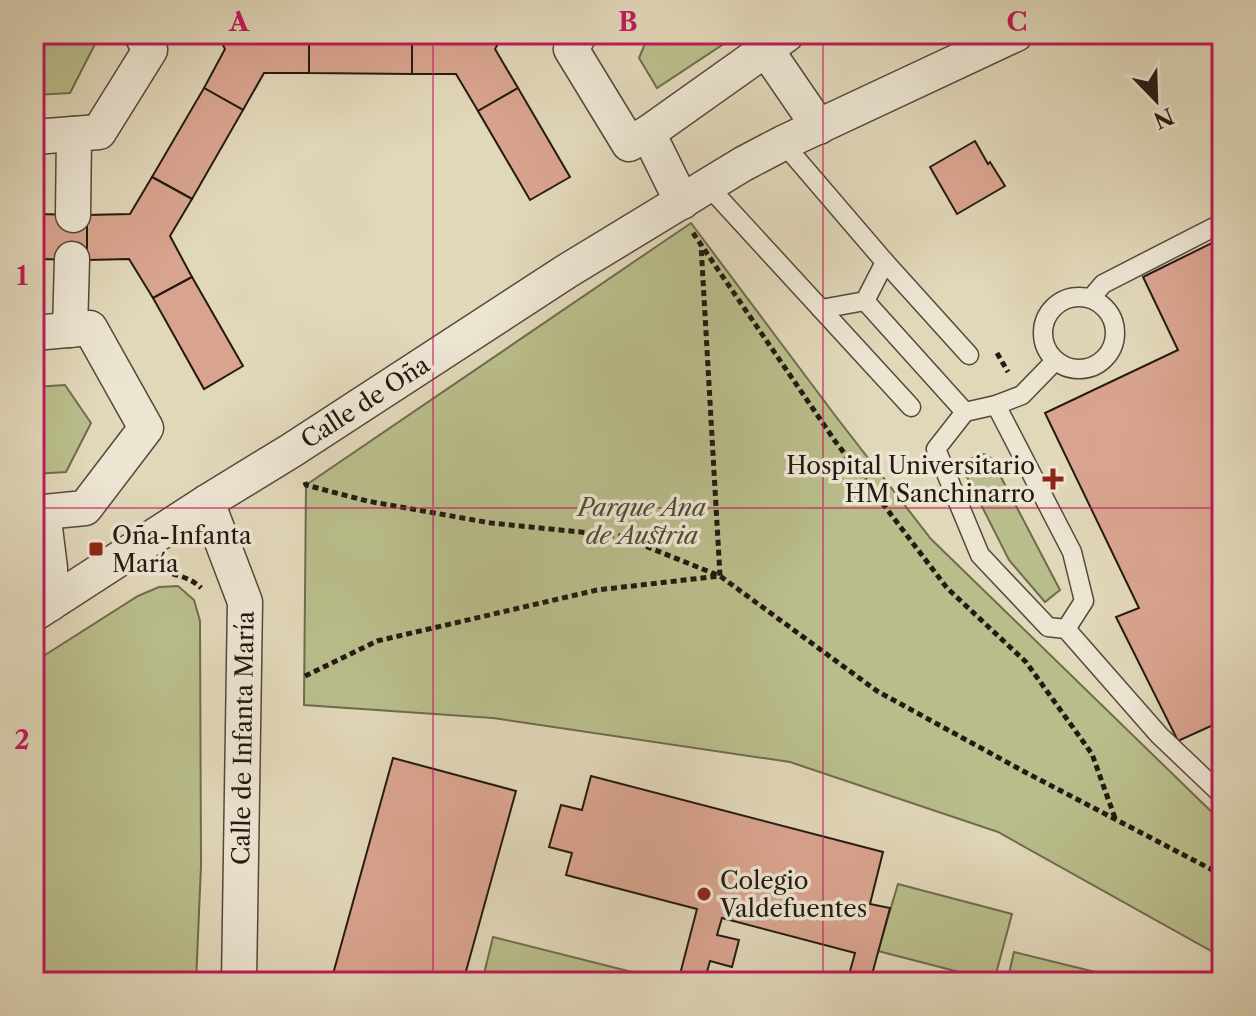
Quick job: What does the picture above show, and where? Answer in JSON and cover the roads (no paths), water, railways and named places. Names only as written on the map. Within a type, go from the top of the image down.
[{"type":"street","points":[[34,137],[99,132],[150,50],[141,34]]},
{"type":"street","points":[[580,34],[571,49],[629,144],[776,42],[819,127]]},
{"type":"street","name":"Calle de Oña","points":[[42,609],[567,271],[743,164],[1016,34]]},
{"type":"street","points":[[648,133],[695,194]]},
{"type":"street","points":[[73,215],[74,134]]},
{"type":"street","points":[[34,333],[70,330],[72,259]]},
{"type":"street","name":"Calle de Oña","points":[[42,609],[50,568],[38,512],[85,508],[146,428],[90,328],[70,330]]},
{"type":"street","name":"Calle de Infanta María","points":[[207,502],[245,602],[239,982]]},
{"type":"lane","points":[[783,143],[969,355]]},
{"type":"lane","points":[[695,194],[821,309],[911,407]]},
{"type":"lane","points":[[1091,298],[1103,284],[1222,223]]},
{"type":"lane","points":[[865,301],[885,262]]},
{"type":"lane","points":[[1078,296],[1101,303],[1115,322],[1114,345],[1108,356],[1099,364],[1077,370],[1055,361],[1043,340],[1047,315],[1055,305],[1078,296]]},
{"type":"lane","points":[[821,309],[865,301]]},
{"type":"lane","points":[[865,301],[965,412]]},
{"type":"lane","points":[[1055,361],[1022,395],[965,412],[936,449],[980,555],[1048,627],[1066,629],[1159,735],[1222,795]]},
{"type":"lane","points":[[996,405],[1072,552],[1084,601],[1066,629]]},
{"type":"place","name":"Hospital Universitario HM Sanchinarro","points":[[1053,479]]},
{"type":"place","name":"Oña-Infanta María","points":[[96,549]]},
{"type":"place","name":"Colegio Valdefuentes","points":[[704,894]]},
{"type":"park label","name":"Parque Ana de Austria","points":[[642,521]]}]
